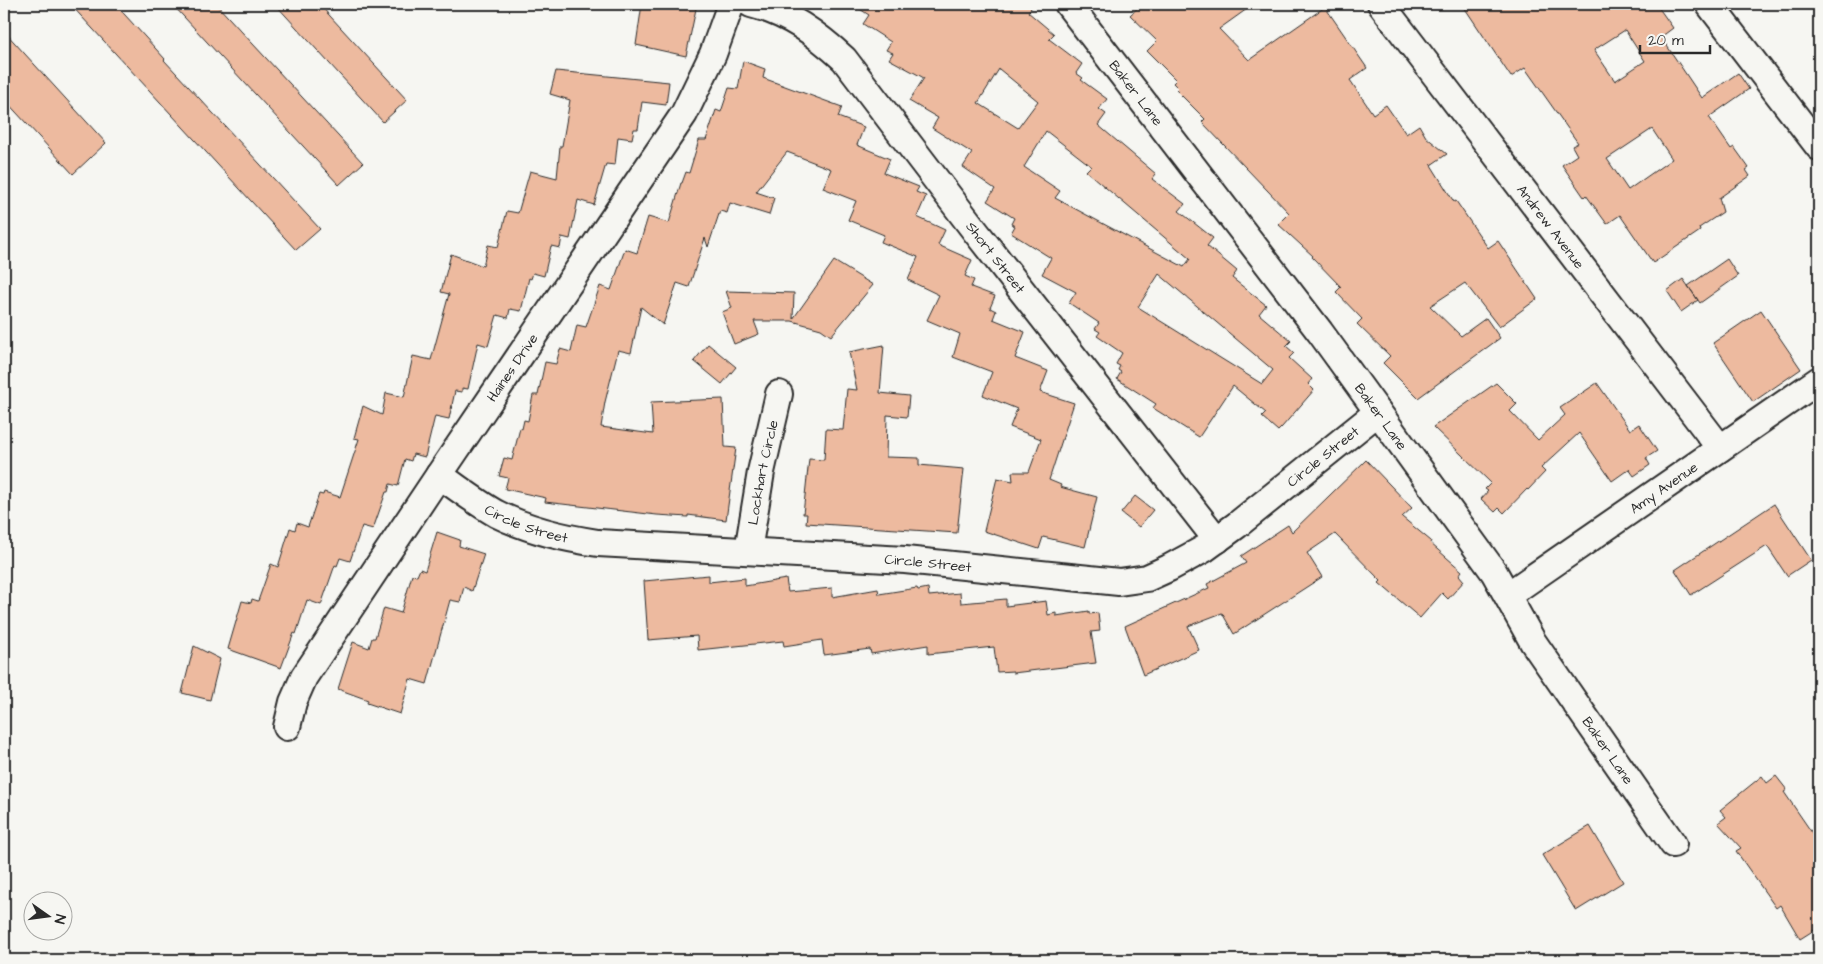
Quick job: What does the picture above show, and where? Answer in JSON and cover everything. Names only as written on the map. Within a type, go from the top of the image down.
[{"type":"street","name":"Haines Drive","points":[[287,727],[292,702],[304,677],[438,475],[684,114],[713,54],[731,4]]},
{"type":"street","name":"Short Street","points":[[751,4],[762,6],[792,19],[820,37],[844,59],[976,232],[1217,540]]},
{"type":"street","name":"Baker Lane","points":[[1068,4],[1320,332],[1494,572],[1533,642],[1673,844]]},
{"type":"street","name":"Andrew Avenue","points":[[1381,4],[1720,448]]},
{"type":"street","points":[[1709,4],[1819,147]]},
{"type":"street","name":"Amy Avenue","points":[[1508,595],[1819,380]]},
{"type":"street","name":"Lockhart Circle","points":[[748,551],[761,472],[779,394]]},
{"type":"street","name":"Circle Street","points":[[438,475],[496,513],[531,529],[568,539],[598,543],[905,560],[1119,582],[1147,578],[1162,572],[1217,540],[1378,412]]},
{"type":"building","points":[[70,4],[115,4],[320,229],[296,250]]},
{"type":"building","points":[[172,4],[216,4],[363,163],[339,185]]},
{"type":"building","points":[[275,4],[319,4],[407,100],[383,122]]},
{"type":"building","points":[[642,4],[697,4],[686,56],[636,45]]},
{"type":"building","points":[[852,4],[1034,4],[1028,12],[1054,34],[1049,39],[1082,64],[1076,73],[1083,78],[1081,80],[1107,99],[1099,109],[1106,114],[1098,125],[1156,174],[1152,179],[1185,204],[1179,211],[1213,238],[1207,246],[1237,271],[1232,278],[1266,305],[1259,314],[1291,341],[1286,346],[1294,353],[1289,358],[1312,379],[1308,384],[1314,390],[1278,431],[1262,417],[1266,413],[1233,386],[1199,437],[1153,408],[1156,404],[1117,379],[1121,372],[1118,370],[1120,366],[1116,364],[1122,353],[1097,336],[1100,332],[1095,329],[1099,323],[1069,303],[1076,292],[1042,274],[1051,258],[1011,233],[1015,226],[1011,224],[1014,218],[987,201],[995,189],[963,167],[972,153],[932,128],[938,118],[909,101],[924,78],[889,59],[893,53],[886,50],[891,42],[863,24],[869,15]],"holes":[[[999,69],[1038,101],[1018,128],[978,103]],[[1046,131],[1091,166],[1086,171],[1190,259],[1184,267],[1055,198],[1060,191],[1024,167]],[[1159,274],[1273,370],[1262,384],[1138,307]]]},
{"type":"building","points":[[1142,4],[1254,4],[1219,29],[1249,60],[1325,7],[1367,68],[1350,80],[1373,114],[1386,105],[1406,134],[1419,125],[1426,137],[1447,154],[1431,165],[1454,202],[1456,201],[1488,248],[1498,241],[1537,299],[1499,327],[1465,283],[1430,306],[1461,336],[1486,318],[1500,338],[1418,398],[1383,363],[1390,356],[1357,324],[1362,319],[1336,292],[1341,287],[1313,256],[1278,224],[1289,213],[1202,122],[1205,119],[1176,90],[1178,88],[1173,83],[1176,80],[1147,51],[1157,41],[1130,15]]},
{"type":"building","points":[[1462,4],[1656,4],[1673,28],[1661,37],[1702,98],[1738,73],[1749,89],[1709,117],[1731,149],[1734,147],[1749,168],[1746,170],[1750,176],[1719,198],[1723,212],[1699,228],[1700,231],[1653,263],[1620,215],[1607,224],[1586,195],[1584,197],[1562,165],[1577,155],[1572,146],[1578,143],[1525,68],[1511,77]],"holes":[[[1625,30],[1645,61],[1615,81],[1594,50]],[[1652,129],[1672,159],[1628,190],[1607,159]]]},
{"type":"building","points":[[4,31],[106,143],[73,174],[4,99]]},
{"type":"building","points":[[743,61],[765,69],[763,78],[842,107],[838,117],[864,127],[857,145],[890,159],[884,173],[919,187],[916,192],[926,196],[917,217],[945,230],[938,245],[972,260],[965,276],[974,280],[971,287],[995,296],[990,308],[996,311],[993,319],[1025,332],[1015,358],[1048,371],[1040,392],[1074,403],[1049,480],[1061,485],[1060,487],[1097,497],[1085,547],[1043,537],[1039,549],[984,531],[997,478],[1013,481],[1012,472],[1029,472],[1041,439],[1010,427],[1017,409],[983,395],[992,372],[953,357],[960,334],[927,320],[939,295],[908,280],[918,257],[881,242],[884,235],[848,220],[856,201],[823,188],[831,169],[787,152],[756,192],[774,198],[769,215],[730,203],[727,213],[720,211],[708,247],[705,238],[689,287],[677,283],[663,325],[641,307],[631,353],[618,350],[605,402],[601,427],[653,434],[651,402],[723,399],[725,447],[736,448],[726,520],[688,515],[688,517],[657,515],[545,502],[546,498],[505,489],[508,478],[499,476],[504,458],[512,460],[520,428],[522,429],[524,420],[528,421],[533,395],[538,395],[545,362],[556,364],[560,349],[571,352],[577,325],[586,327],[600,286],[611,290],[625,249],[637,253],[648,217],[669,223],[681,183],[686,172],[689,173],[699,140],[706,140],[716,110],[721,112],[729,88],[738,89]]},
{"type":"building","points":[[556,71],[669,82],[666,105],[642,102],[638,129],[634,129],[632,139],[618,137],[615,165],[606,164],[594,205],[578,200],[570,239],[562,237],[560,248],[551,246],[544,276],[533,273],[531,279],[529,278],[521,311],[510,309],[508,318],[497,315],[488,346],[478,343],[468,389],[462,388],[462,392],[455,391],[449,419],[435,416],[425,457],[413,454],[411,461],[405,459],[398,486],[390,484],[373,529],[362,526],[350,561],[340,558],[337,566],[335,565],[321,605],[307,600],[296,634],[294,633],[281,668],[228,649],[242,601],[251,603],[252,599],[258,601],[271,564],[278,567],[290,528],[295,530],[297,523],[308,527],[319,494],[323,495],[324,492],[340,497],[359,439],[354,438],[363,406],[382,415],[386,393],[404,397],[413,356],[431,360],[449,294],[441,292],[451,254],[483,266],[488,245],[498,247],[507,211],[518,213],[530,171],[557,178],[560,146],[562,146],[570,100],[550,94]]},
{"type":"building","points":[[1727,259],[1738,276],[1700,303],[1688,286]]},
{"type":"building","points":[[834,261],[873,285],[831,336],[821,329],[792,321],[754,321],[759,334],[734,344],[722,312],[732,308],[726,291],[794,293],[793,319]]},
{"type":"building","points":[[1683,279],[1698,300],[1681,312],[1667,291]]},
{"type":"building","points":[[1761,310],[1801,369],[1753,402],[1713,343]]},
{"type":"building","points":[[708,344],[736,367],[722,384],[694,361]]},
{"type":"building","points":[[884,345],[880,393],[909,396],[907,417],[887,415],[886,457],[919,458],[919,465],[964,469],[957,533],[806,523],[807,514],[803,514],[809,459],[824,460],[826,429],[843,430],[847,389],[857,390],[849,352]]},
{"type":"building","points":[[1496,383],[1517,404],[1510,411],[1538,440],[1565,415],[1560,408],[1597,383],[1630,430],[1639,424],[1657,451],[1646,458],[1650,465],[1634,476],[1629,469],[1612,481],[1579,433],[1541,468],[1545,472],[1504,513],[1499,508],[1495,512],[1481,499],[1488,491],[1485,489],[1491,483],[1433,427]]},
{"type":"building","points":[[1366,460],[1412,508],[1402,517],[1431,541],[1430,543],[1462,571],[1459,575],[1464,581],[1448,599],[1442,593],[1420,618],[1379,583],[1381,581],[1335,534],[1307,553],[1322,577],[1234,634],[1222,613],[1188,626],[1199,650],[1143,675],[1125,626],[1209,588],[1207,584],[1246,563],[1241,556],[1288,525],[1292,532]]},
{"type":"building","points":[[1135,496],[1153,510],[1139,527],[1121,513]]},
{"type":"building","points":[[1774,504],[1811,560],[1787,576],[1767,546],[1691,595],[1675,570]]},
{"type":"building","points":[[437,532],[460,540],[459,546],[484,554],[472,591],[464,587],[460,602],[450,600],[427,684],[410,679],[400,714],[367,703],[368,700],[338,689],[353,642],[369,648],[372,638],[375,638],[384,608],[401,613],[412,575],[417,576],[420,569],[425,571]]},
{"type":"building","points":[[709,575],[709,582],[745,578],[745,586],[786,579],[788,592],[832,588],[832,597],[878,589],[879,594],[928,588],[929,596],[960,593],[961,603],[1006,599],[1006,606],[1046,601],[1048,615],[1056,613],[1056,616],[1089,611],[1089,614],[1098,613],[1100,631],[1091,632],[1096,663],[1013,673],[1013,671],[997,672],[994,647],[928,654],[928,645],[871,654],[870,649],[824,655],[822,640],[784,646],[783,641],[698,650],[697,636],[648,640],[644,581]]},
{"type":"building","points":[[194,646],[220,659],[210,700],[182,693]]},
{"type":"building","points":[[1762,776],[1767,783],[1776,776],[1787,790],[1784,792],[1819,843],[1819,927],[1800,939],[1780,905],[1776,908],[1736,851],[1741,848],[1718,823],[1726,817],[1720,810]]},
{"type":"building","points":[[1590,826],[1623,882],[1576,911],[1542,855]]}]
